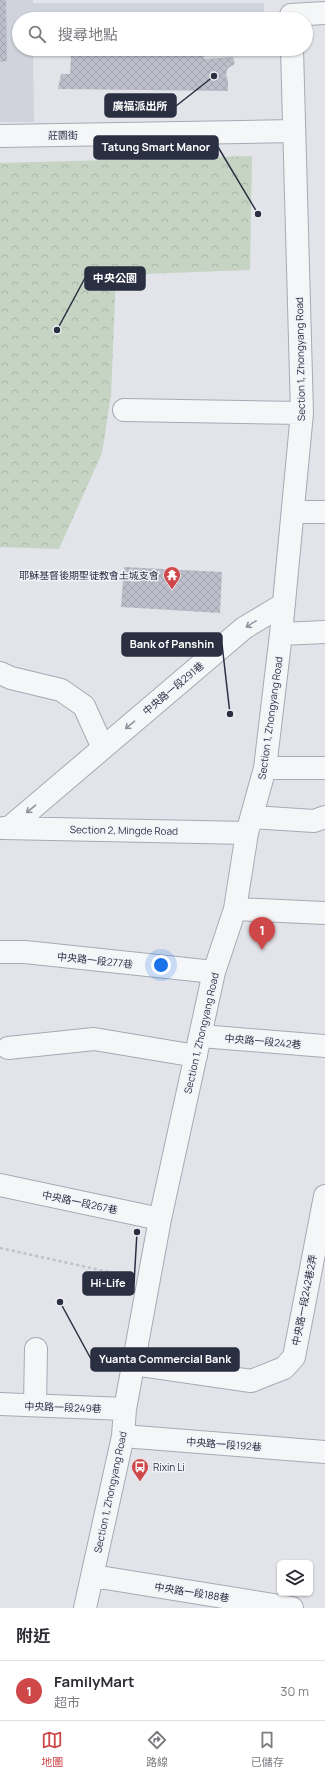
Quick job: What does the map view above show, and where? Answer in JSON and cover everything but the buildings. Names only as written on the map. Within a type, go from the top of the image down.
[{"type":"street","points":[[291,11],[308,12]]},
{"type":"street","points":[[313,12],[325,13]]},
{"type":"street","name":"Section 1, Zhongyang Road","points":[[85,1608],[123,1436],[125,1409],[160,1220],[214,972],[235,909],[249,825],[265,768],[282,634],[302,413],[292,56]]},
{"type":"street","name":"莊園街","points":[[0,136],[294,131]]},
{"type":"street","points":[[124,410],[302,413]]},
{"type":"street","points":[[294,512],[325,512]]},
{"type":"street","name":"中央路一段291巷","points":[[4,828],[103,748],[244,628],[284,604]]},
{"type":"street","points":[[282,634],[325,632]]},
{"type":"street","points":[[0,673],[11,678],[61,690],[84,706],[103,748]]},
{"type":"street","points":[[265,768],[325,768]]},
{"type":"street","name":"Section 2, Mingde Road","points":[[4,828],[249,825],[314,821],[325,817]]},
{"type":"street","points":[[235,909],[325,913]]},
{"type":"street","name":"中央路一段277巷","points":[[0,952],[25,952],[214,972]]},
{"type":"street","name":"中央路一段242巷","points":[[8,1048],[94,1039],[198,1046],[325,1046]]},
{"type":"street","name":"中央路一段267巷","points":[[0,1185],[160,1220]]},
{"type":"street","name":"中央路一段242巷2弄","points":[[134,1364],[251,1381],[284,1368],[294,1357],[325,1196]]},
{"type":"street","points":[[35,1406],[36,1349]]},
{"type":"street","name":"中央路一段249巷","points":[[0,1404],[125,1409]]},
{"type":"street","name":"中央路一段192巷","points":[[123,1436],[325,1452]]},
{"type":"street","name":"中央路一段188巷","points":[[93,1576],[292,1608]]},
{"type":"path","points":[[0,1248],[149,1280]]},
{"type":"shaded area","points":[[0,0],[33,0],[33,3],[264,3],[264,12],[12,12],[12,56],[33,56],[34,122],[0,122]]},
{"type":"green space","points":[[252,156],[250,270],[116,275],[111,395],[102,453],[59,549],[0,547],[0,163]]},
{"type":"place","name":"廣福派出所","points":[[214,76]]},
{"type":"place","name":"Tatung Smart Manor","points":[[258,214]]},
{"type":"place","name":"中央公園","points":[[57,330]]},
{"type":"place","name":"耶穌基督後期聖徒教會土城支會","points":[[172,590]]},
{"type":"place","name":"Bank of Panshin","points":[[230,714]]},
{"type":"place","name":"FamilyMart","points":[[262,950]]},
{"type":"place","name":"Hi-Life","points":[[137,1232]]},
{"type":"place","name":"Yuanta Commercial Bank","points":[[60,1302]]},
{"type":"place","name":"Rixin Li","points":[[140,1482]]}]
